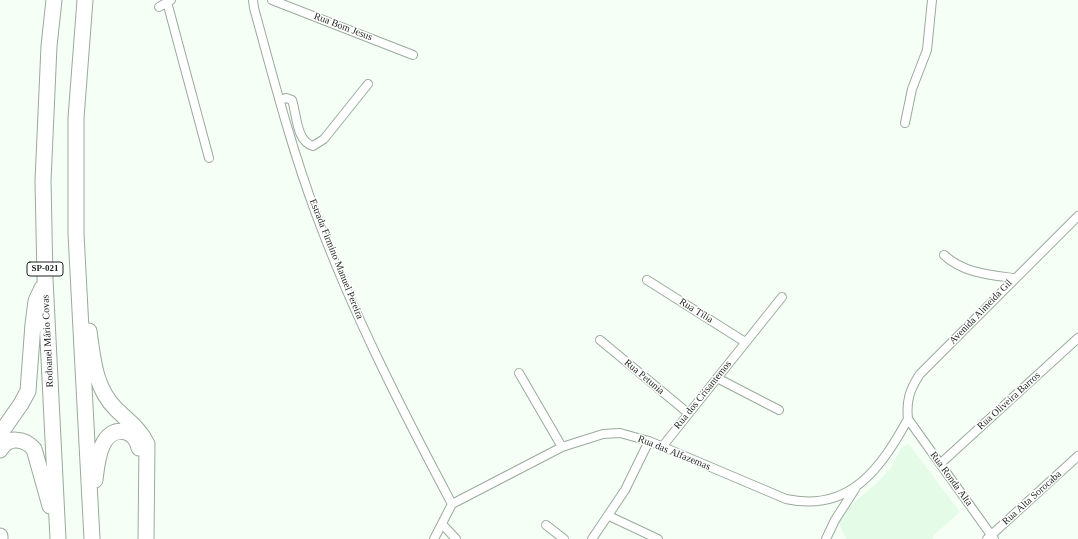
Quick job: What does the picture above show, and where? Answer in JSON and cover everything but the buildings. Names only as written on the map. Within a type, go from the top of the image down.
[{"type":"highway","name":"Rodoanel Mário Covas","points":[[54,0],[48,62],[43,180],[45,279],[58,539]]},
{"type":"highway","name":"SP-021","points":[[85,0],[76,118],[76,234],[92,539]]},
{"type":"highway","points":[[0,434],[21,404],[28,391],[36,301],[45,279]]},
{"type":"highway","points":[[78,293],[86,311],[98,383],[107,398],[141,432],[147,444],[146,539]]},
{"type":"highway","points":[[90,513],[98,456],[110,435],[119,431],[129,433],[137,440],[146,476]]},
{"type":"highway","points":[[0,450],[12,440],[21,440],[28,443],[34,449],[45,491],[56,520]]},
{"type":"street","name":"Estrada Firmino Manuel Pereira","points":[[253,0],[293,147],[313,207],[347,290],[409,424],[452,504]]},
{"type":"street","name":"Rua Bom Jesus","points":[[272,0],[413,55]]},
{"type":"street","points":[[905,123],[912,89],[927,50],[932,0]]},
{"type":"street","points":[[159,7],[169,1],[209,158]]},
{"type":"street","points":[[280,100],[286,98],[292,100],[301,137],[313,146],[324,140],[368,84]]},
{"type":"street","name":"Avenida Almeida Gil","points":[[908,419],[906,404],[908,396],[920,374],[1014,278],[1078,216]]},
{"type":"street","points":[[944,255],[951,262],[965,268],[986,274],[1014,278]]},
{"type":"street","name":"Rua Tília","points":[[647,280],[745,342]]},
{"type":"street","name":"Rua dos Crisantemos","points":[[662,447],[782,297]]},
{"type":"street","name":"Rua Oliveira Barros","points":[[940,464],[1078,338]]},
{"type":"street","name":"Rua Petunia","points":[[600,340],[688,413]]},
{"type":"street","points":[[519,373],[562,447]]},
{"type":"street","points":[[717,378],[779,410]]},
{"type":"street","name":"Rua das Alfazemas","points":[[452,504],[562,447],[603,434],[620,433],[649,441],[794,501],[819,502],[855,488],[880,465],[908,419]]},
{"type":"street","name":"Rua Ronda Alta","points":[[908,419],[991,538]]},
{"type":"street","points":[[592,539],[609,516],[625,490],[649,441]]},
{"type":"street","name":"Rua Alta Sorocaba","points":[[991,538],[1078,456]]},
{"type":"street","points":[[826,539],[834,520],[855,488]]},
{"type":"street","points":[[434,539],[452,504]]},
{"type":"street","points":[[609,516],[658,539]]},
{"type":"street","points":[[442,524],[456,539]]},
{"type":"street","points":[[546,525],[564,539]]},
{"type":"shaded area","points":[[909,444],[960,512],[934,535],[933,539],[846,539],[838,521],[850,506],[877,483],[890,469],[902,447]]}]
